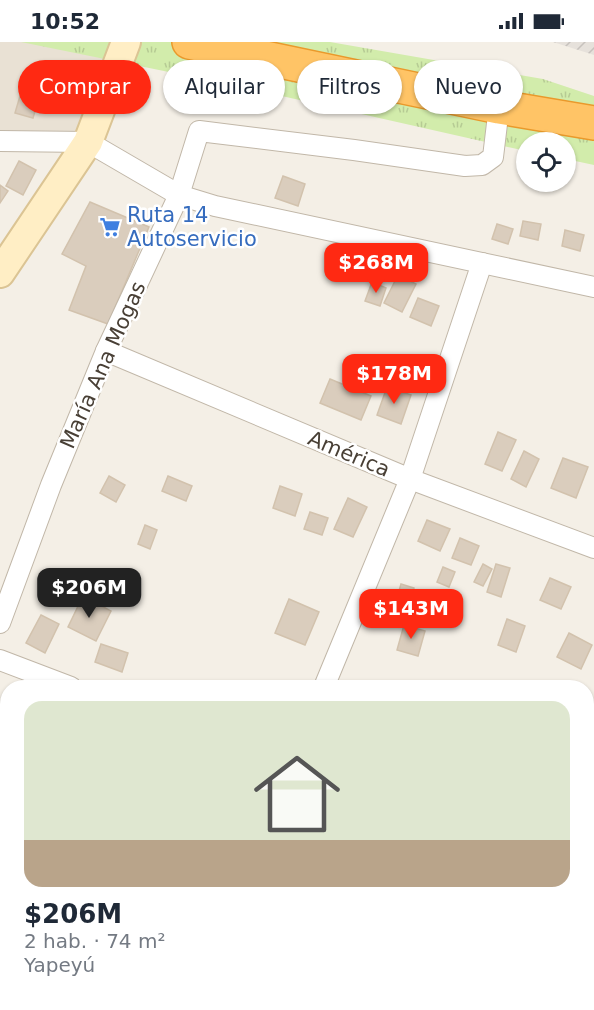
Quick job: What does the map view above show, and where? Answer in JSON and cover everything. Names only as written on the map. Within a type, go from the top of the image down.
[{"type":"highway","points":[[189,42],[241,47],[414,87]]},
{"type":"highway","points":[[523,111],[594,123]]},
{"type":"main road","points":[[0,273],[88,142],[126,42]]},
{"type":"street","name":"María Ana Mogas","points":[[0,623],[51,485],[106,351],[179,195],[199,131],[465,166],[482,165],[493,157],[498,114]]},
{"type":"street","points":[[0,141],[88,142],[179,195],[215,206],[594,287]]},
{"type":"street","points":[[327,680],[410,479],[482,263]]},
{"type":"street","name":"América","points":[[106,351],[410,479],[594,548]]},
{"type":"street","points":[[0,660],[53,680]]},
{"type":"shaded area","points":[[0,42],[89,42],[106,45],[106,60],[18,60],[18,114],[99,114],[85,143],[43,151],[0,143]]},
{"type":"shaded area","points":[[553,42],[594,42],[594,55]]},
{"type":"green space","points":[[21,42],[330,42],[434,60],[414,60],[414,114],[523,114],[523,76],[543,79],[594,96],[594,165],[576,161],[576,132],[516,132],[516,149],[361,114],[402,114],[402,60],[297,60],[297,100],[285,97],[285,60],[163,60],[163,71],[151,68],[151,60],[110,60]]},
{"type":"building","points":[[19,114],[34,114],[33,118]]},
{"type":"building","points":[[19,161],[36,170],[23,195],[6,186]]},
{"type":"building","points":[[283,176],[305,184],[298,206],[275,198]]},
{"type":"building","points":[[0,185],[8,191],[0,203]]},
{"type":"building","points":[[90,202],[149,227],[108,324],[69,310],[86,266],[62,254]]},
{"type":"building","points":[[523,221],[541,224],[538,240],[520,236]]},
{"type":"building","points":[[497,224],[513,229],[508,244],[492,239]]},
{"type":"building","points":[[565,230],[584,235],[580,251],[562,246]]},
{"type":"building","points":[[398,275],[416,284],[402,312],[384,303]]},
{"type":"building","points":[[372,282],[386,288],[380,306],[365,301]]},
{"type":"building","points":[[418,298],[439,306],[431,326],[410,317]]},
{"type":"building","points":[[330,379],[371,396],[361,420],[320,403]]},
{"type":"building","points":[[387,387],[411,395],[401,424],[377,415]]},
{"type":"building","points":[[498,432],[516,440],[502,471],[485,464]]},
{"type":"building","points":[[524,451],[539,459],[526,487],[511,479]]},
{"type":"building","points":[[563,458],[588,467],[576,498],[551,488]]},
{"type":"building","points":[[109,476],[125,485],[116,502],[100,493]]},
{"type":"building","points":[[168,476],[192,486],[186,501],[162,491]]},
{"type":"building","points":[[280,486],[302,494],[295,516],[273,508]]},
{"type":"building","points":[[348,498],[367,507],[353,537],[334,529]]},
{"type":"building","points":[[310,512],[328,518],[322,535],[304,529]]},
{"type":"building","points":[[427,520],[450,529],[440,551],[418,541]]},
{"type":"building","points":[[145,525],[157,530],[150,549],[138,544]]},
{"type":"building","points":[[460,538],[479,546],[471,565],[452,558]]},
{"type":"building","points":[[483,564],[492,569],[483,586],[474,582]]},
{"type":"building","points":[[496,564],[510,568],[501,597],[487,592]]},
{"type":"building","points":[[443,567],[455,572],[449,587],[437,582]]},
{"type":"building","points":[[550,578],[571,587],[561,609],[540,600]]},
{"type":"building","points":[[401,584],[414,588],[407,616],[393,612]]},
{"type":"building","points":[[83,596],[111,611],[96,641],[68,627]]},
{"type":"building","points":[[289,599],[319,612],[305,645],[275,633]]},
{"type":"building","points":[[41,615],[59,624],[45,653],[26,643]]},
{"type":"building","points":[[507,619],[525,626],[516,652],[498,645]]},
{"type":"building","points":[[404,625],[425,631],[418,656],[397,650]]},
{"type":"building","points":[[569,633],[592,645],[581,669],[557,657]]},
{"type":"building","points":[[101,644],[128,653],[122,672],[95,662]]},
{"type":"place","name":"Ruta 14 Autoservicio","points":[[110,227]]}]
